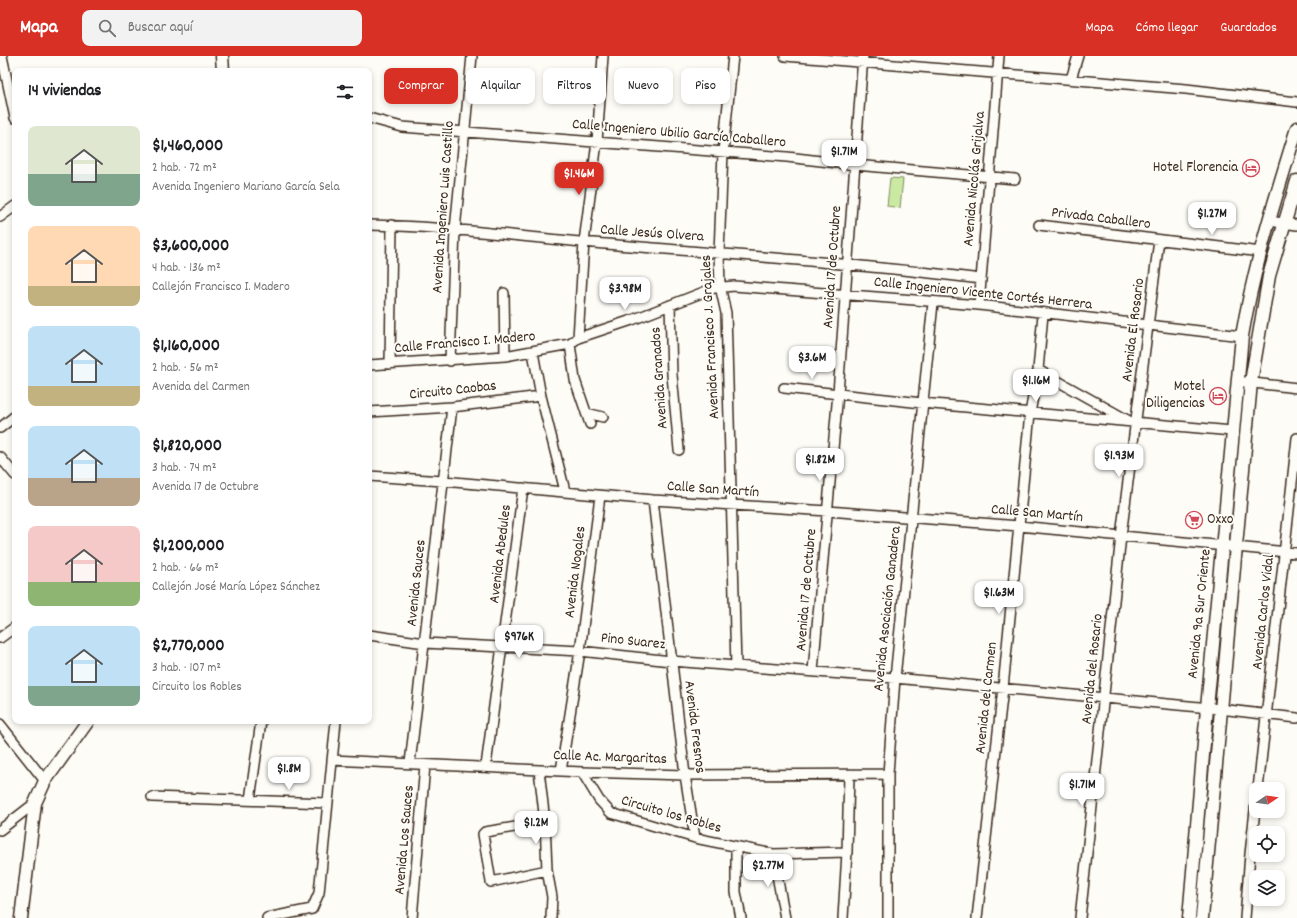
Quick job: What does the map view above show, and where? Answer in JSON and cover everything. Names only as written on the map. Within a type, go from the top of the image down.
[{"type":"main road","points":[[222,56],[223,68]]},
{"type":"main road","name":"Avenida 9a Sur Oriente","points":[[1189,918],[1232,431],[1242,336],[1248,302],[1269,221],[1297,128]]},
{"type":"main road","name":"Avenida 9a Sur Oriente","points":[[1202,918],[1251,382],[1269,276],[1291,224],[1297,184]]},
{"type":"main road","points":[[21,918],[35,803],[45,781],[86,724]]},
{"type":"street","points":[[2,56],[12,104]]},
{"type":"street","name":"Avenida Ingeniero Luis Castillo","points":[[450,361],[455,230],[463,131],[472,56]]},
{"type":"street","points":[[578,338],[584,242],[597,142],[603,56]]},
{"type":"street","name":"Avenida Francisco J. Grajales","points":[[733,56],[723,152],[719,253],[720,286],[726,313],[736,666]]},
{"type":"street","points":[[785,56],[862,59],[998,74],[1186,89],[1297,102]]},
{"type":"street","name":"Avenida Nicolás Grijalva","points":[[979,305],[999,56]]},
{"type":"street","points":[[1071,79],[1078,56]]},
{"type":"street","name":"Avenida 17 de Octubre","points":[[813,671],[838,393],[862,59]]},
{"type":"street","name":"Calle Ingeniero Ubilio García Caballero","points":[[372,119],[402,127],[723,152],[1015,180]]},
{"type":"street","points":[[1280,184],[1297,184]]},
{"type":"street","points":[[0,217],[12,208]]},
{"type":"street","points":[[1269,221],[1291,224]]},
{"type":"street","name":"Calle Jesús Olvera","points":[[372,225],[455,230],[719,253],[981,279]]},
{"type":"street","name":"Privada Caballero","points":[[1039,225],[1261,252]]},
{"type":"street","points":[[390,364],[392,226]]},
{"type":"street","name":"Avenida El Rosario","points":[[1134,423],[1160,240]]},
{"type":"street","name":"Calle Francisco I. Madero","points":[[372,366],[505,356],[570,344],[578,338],[720,286]]},
{"type":"street","name":"Calle Ingeniero Vicente Cortés Herrera","points":[[720,286],[844,294],[933,303],[979,305],[1043,314],[1242,336]]},
{"type":"street","points":[[504,293],[505,356]]},
{"type":"street","name":"Avenida Asociación Ganadera","points":[[888,918],[888,774],[895,678],[933,303]]},
{"type":"street","name":"Avenida Granados","points":[[670,305],[672,375],[679,450]]},
{"type":"street","name":"Avenida del Carmen","points":[[977,918],[1003,688],[1030,413],[1038,370],[1043,314]]},
{"type":"street","points":[[570,344],[575,380],[590,424]]},
{"type":"street","points":[[533,352],[541,396],[565,491]]},
{"type":"street","points":[[1038,370],[1134,423]]},
{"type":"street","points":[[1237,381],[1297,388]]},
{"type":"street","points":[[784,388],[922,403],[1232,431]]},
{"type":"street","name":"Circuito Caobas","points":[[372,412],[452,407],[541,396]]},
{"type":"street","name":"Avenida Sauces","points":[[410,763],[452,407]]},
{"type":"street","points":[[586,413],[603,417]]},
{"type":"street","points":[[0,428],[12,418]]},
{"type":"street","name":"Avenida del Rosario","points":[[1080,918],[1134,423]]},
{"type":"street","name":"Avenida Carlos Vidal","points":[[1259,782],[1297,438]]},
{"type":"street","points":[[0,457],[12,471]]},
{"type":"street","name":"Calle San Martín","points":[[372,476],[565,491],[600,496],[828,511],[1019,526],[1297,553]]},
{"type":"street","name":"Avenida Abedules","points":[[486,766],[503,648],[523,488]]},
{"type":"street","name":"Avenida Nogales","points":[[561,771],[580,651],[600,496]]},
{"type":"street","name":"Avenida Fresnos","points":[[653,500],[685,775],[695,838]]},
{"type":"street","points":[[0,638],[12,629]]},
{"type":"street","name":"Pino Suarez","points":[[372,635],[424,643],[580,651],[672,661],[895,678],[1220,709],[1297,718]]},
{"type":"street","points":[[0,724],[45,781]]},
{"type":"street","points":[[250,800],[261,724]]},
{"type":"street","points":[[267,918],[312,909],[316,902],[319,893],[336,724]]},
{"type":"street","name":"Calle Ac. Margaritas","points":[[332,760],[486,766],[582,772],[685,775],[888,774]]},
{"type":"street","name":"Avenida Los Sauces","points":[[412,918],[425,764]]},
{"type":"street","points":[[539,770],[545,822],[547,870],[552,898],[551,918]]},
{"type":"street","name":"Circuito los Robles","points":[[582,772],[599,800],[611,813],[695,838],[773,854],[847,852]]},
{"type":"street","points":[[843,918],[847,852],[849,775]]},
{"type":"street","points":[[152,797],[327,803]]},
{"type":"street","points":[[0,830],[35,803]]},
{"type":"street","points":[[1245,918],[1254,818]]},
{"type":"street","points":[[545,822],[485,832],[483,834],[491,882],[547,870]]},
{"type":"street","points":[[736,847],[736,892],[741,918]]},
{"type":"street","points":[[773,854],[784,918]]},
{"type":"green space","points":[[890,178],[903,179],[900,208],[887,206]]},
{"type":"place","name":"Hotel Florencia","points":[[1251,168]]},
{"type":"place","name":"Motel Diligencias","points":[[1218,396]]},
{"type":"place","name":"Oxxo","points":[[1194,520]]}]
